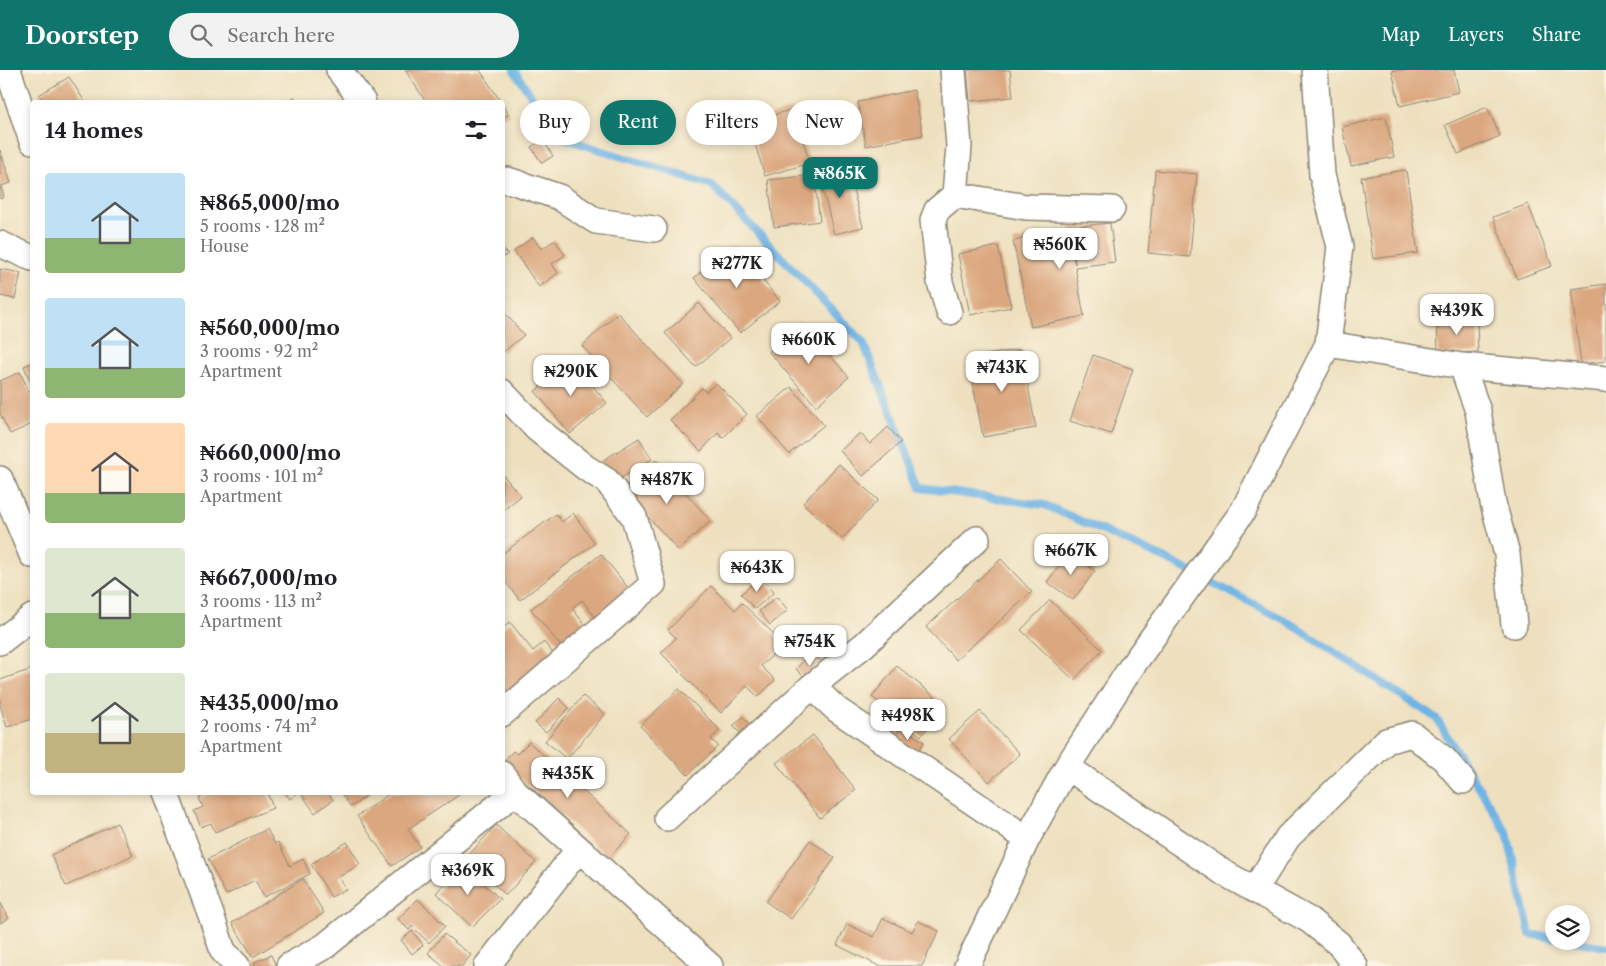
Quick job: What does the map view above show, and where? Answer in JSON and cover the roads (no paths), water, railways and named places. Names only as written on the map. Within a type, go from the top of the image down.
[{"type":"street","points":[[8,70],[30,135]]},
{"type":"street","points":[[339,70],[362,100]]},
{"type":"street","points":[[949,312],[940,282],[933,220],[937,210],[955,195],[959,146],[953,70]]},
{"type":"street","points":[[967,966],[1027,839],[1067,767],[1130,669],[1244,511],[1328,344],[1340,247],[1322,176],[1315,70]]},
{"type":"street","points":[[505,180],[559,197],[596,221],[654,229]]},
{"type":"street","points":[[955,195],[1026,207],[1112,209]]},
{"type":"street","points":[[0,244],[30,257]]},
{"type":"street","points":[[1328,344],[1462,366],[1606,379]]},
{"type":"street","points":[[1462,366],[1478,411],[1493,502],[1507,554],[1514,625]]},
{"type":"street","points":[[505,395],[537,430],[586,468],[607,481],[634,517],[653,584],[505,711]]},
{"type":"street","points":[[0,479],[30,550]]},
{"type":"street","points":[[667,818],[812,686],[864,645],[977,539]]},
{"type":"street","points":[[0,642],[30,618]]},
{"type":"street","points":[[812,686],[836,709],[1027,839]]},
{"type":"street","points":[[1255,889],[1288,837],[1386,741],[1412,734],[1444,759],[1464,781]]},
{"type":"street","points":[[1067,767],[1224,873],[1309,920],[1339,944],[1355,966]]},
{"type":"street","points":[[509,783],[578,850],[710,966]]},
{"type":"street","points":[[166,795],[211,915],[222,951],[237,966]]},
{"type":"street","points":[[290,966],[325,946],[495,795]]},
{"type":"street","points":[[487,966],[578,850]]},
{"type":"waterway","points":[[514,70],[559,137],[712,185],[863,342],[921,488],[1045,505],[1164,558],[1285,620],[1436,718],[1507,833],[1530,934],[1545,936]]},
{"type":"waterway","points":[[1590,944],[1606,947]]}]
